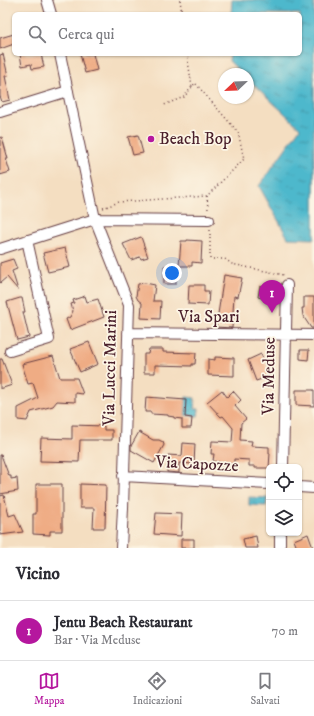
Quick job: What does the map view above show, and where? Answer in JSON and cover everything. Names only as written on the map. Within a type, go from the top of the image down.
[{"type":"street","points":[[48,0],[51,12]]},
{"type":"street","name":"Via Lucci Marini","points":[[60,56],[95,216],[129,305],[121,548]]},
{"type":"street","points":[[0,112],[68,91]]},
{"type":"street","points":[[0,249],[95,216],[209,220]]},
{"type":"street","points":[[10,351],[48,339],[27,240]]},
{"type":"street","name":"Via Meduse","points":[[282,464],[287,285]]},
{"type":"street","name":"Via Spari","points":[[128,333],[314,335]]},
{"type":"street","name":"Via Capozze","points":[[123,476],[266,484]]},
{"type":"street","points":[[302,486],[314,488]]},
{"type":"street","points":[[280,536],[280,548]]},
{"type":"path","points":[[180,0],[182,12]]},
{"type":"path","points":[[187,56],[192,87]]},
{"type":"path","points":[[95,216],[119,202],[207,196],[244,158],[238,132],[195,83],[184,96],[164,105]]},
{"type":"path","points":[[207,196],[211,242],[210,260],[225,259],[232,264],[287,276],[287,285]]},
{"type":"water","points":[[232,0],[314,0],[314,239],[288,238],[259,186],[300,128],[254,85],[254,68],[237,68],[229,61],[230,56],[302,56],[302,12],[231,12]]},
{"type":"water","points":[[186,397],[195,398],[194,409],[199,409],[198,416],[185,415]]},
{"type":"water","points":[[249,497],[266,498],[266,506],[249,505]]},
{"type":"building","points":[[12,35],[12,45],[0,49],[0,38]]},
{"type":"building","points":[[3,54],[8,76],[5,76],[10,100],[2,102],[0,96],[0,55]]},
{"type":"building","points":[[20,56],[41,56],[44,67],[32,69],[31,64],[22,66]]},
{"type":"building","points":[[81,56],[94,56],[97,70],[85,73]]},
{"type":"building","points":[[138,135],[143,153],[133,155],[128,137]]},
{"type":"building","points":[[2,137],[10,172],[0,175],[0,138]]},
{"type":"building","points":[[141,237],[148,257],[141,259],[140,257],[131,260],[123,244]]},
{"type":"building","points":[[181,241],[202,241],[201,263],[192,262],[192,266],[179,266]]},
{"type":"building","points":[[65,248],[70,267],[48,272],[43,253]]},
{"type":"building","points":[[13,259],[17,269],[12,271],[18,290],[7,277],[0,283],[0,263]]},
{"type":"building","points":[[164,266],[176,266],[176,284],[164,284]]},
{"type":"building","points":[[224,275],[242,278],[238,297],[234,296],[232,328],[216,327]]},
{"type":"building","points":[[145,283],[155,285],[153,301],[161,301],[160,319],[141,318],[142,303],[136,296],[138,284]]},
{"type":"building","points":[[189,285],[204,285],[204,291],[209,291],[208,305],[188,304]]},
{"type":"building","points":[[260,286],[272,289],[269,300],[258,297]]},
{"type":"building","points":[[85,296],[87,302],[98,299],[104,317],[70,330],[66,319],[70,317],[73,311],[71,304],[74,303],[73,300]]},
{"type":"building","points":[[304,297],[314,297],[314,328],[311,328],[303,316],[302,308],[304,308]]},
{"type":"building","points":[[22,298],[25,312],[23,312],[29,337],[17,340],[7,302]]},
{"type":"building","points":[[89,342],[98,364],[80,372],[70,349]]},
{"type":"building","points":[[149,349],[163,349],[163,352],[196,353],[195,364],[192,364],[192,366],[155,365],[155,373],[144,373],[144,354],[148,354]]},
{"type":"building","points":[[300,350],[309,350],[308,360],[300,359]]},
{"type":"building","points":[[261,354],[270,376],[256,381],[248,360]]},
{"type":"building","points":[[53,356],[60,378],[77,378],[83,394],[75,393],[75,402],[57,401],[53,406],[31,412],[27,421],[18,420],[18,408],[38,398],[33,383],[28,384],[22,364]]},
{"type":"building","points":[[215,357],[234,358],[234,376],[208,375],[208,359],[215,360]]},
{"type":"building","points":[[0,359],[2,359],[12,385],[0,389]]},
{"type":"building","points":[[222,390],[227,397],[233,391],[241,400],[235,406],[246,419],[241,423],[240,440],[252,441],[251,446],[269,447],[269,464],[266,464],[266,468],[255,468],[255,466],[249,466],[249,460],[234,459],[234,464],[213,461],[214,454],[211,454],[212,441],[232,442],[233,428],[223,416],[221,417],[207,402]]},
{"type":"building","points":[[296,390],[314,390],[314,406],[296,405]]},
{"type":"building","points":[[146,397],[186,400],[185,417],[192,418],[191,428],[182,428],[182,419],[174,418],[168,415],[151,414],[151,412],[145,412]]},
{"type":"building","points":[[72,425],[104,426],[104,430],[112,430],[112,440],[80,440],[79,462],[40,461],[41,438],[72,439]]},
{"type":"building","points":[[139,432],[153,440],[163,442],[164,445],[154,463],[131,450],[131,446]]},
{"type":"building","points":[[183,443],[195,444],[194,464],[179,463],[179,473],[167,472],[168,455],[182,456]]},
{"type":"building","points":[[0,455],[9,476],[11,476],[11,479],[17,478],[18,491],[0,494]]},
{"type":"building","points":[[36,484],[62,484],[62,531],[50,531],[50,535],[33,534],[33,514],[36,514]]},
{"type":"building","points":[[80,484],[106,485],[105,528],[93,528],[94,508],[80,508]]},
{"type":"building","points":[[4,495],[9,516],[15,514],[23,532],[0,535],[0,496]]},
{"type":"building","points":[[156,513],[182,514],[181,536],[154,534]]},
{"type":"building","points":[[308,534],[313,548],[297,548],[294,540]]},
{"type":"building","points":[[256,536],[258,548],[245,548],[243,539]]},
{"type":"building","points":[[181,539],[194,539],[194,548],[181,548]]},
{"type":"place","name":"Beach Bop","points":[[151,139]]},
{"type":"place","name":"Jentu Beach Restaurant","points":[[272,313]]}]
